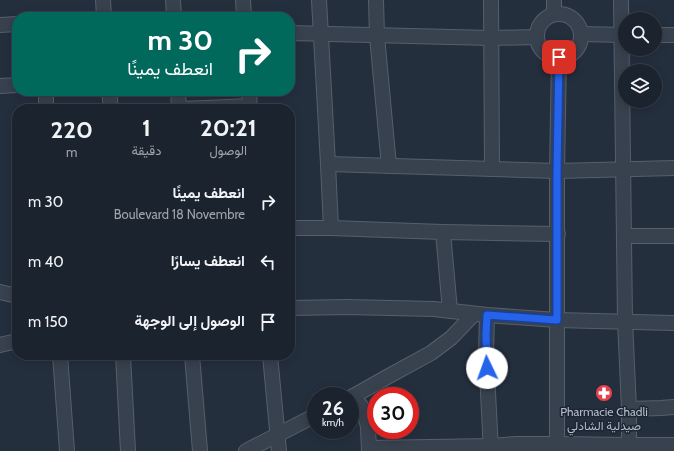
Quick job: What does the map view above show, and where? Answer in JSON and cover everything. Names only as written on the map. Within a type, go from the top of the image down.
[{"type":"street","points":[[103,0],[104,12]]},
{"type":"street","points":[[173,0],[174,12]]},
{"type":"street","points":[[243,0],[244,12]]},
{"type":"street","points":[[319,0],[331,228]]},
{"type":"street","points":[[376,0],[377,36],[389,166]]},
{"type":"street","points":[[491,0],[492,169]]},
{"type":"street","points":[[554,0],[554,14]]},
{"type":"street","points":[[621,0],[622,12]]},
{"type":"street","points":[[554,14],[567,15],[572,18],[580,28],[581,34],[581,41],[575,52],[564,57],[551,56],[541,49],[538,44],[537,31],[540,25],[548,16],[554,14]]},
{"type":"street","points":[[0,25],[12,24]]},
{"type":"street","points":[[295,33],[492,38],[537,37]]},
{"type":"street","points":[[581,34],[618,35]]},
{"type":"street","points":[[662,35],[674,36]]},
{"type":"street","points":[[624,56],[623,169],[625,321],[629,409],[629,448]]},
{"type":"street","points":[[557,444],[557,171],[559,57]]},
{"type":"street","points":[[0,86],[12,85]]},
{"type":"street","points":[[328,164],[557,171],[674,168]]},
{"type":"street","points":[[295,228],[558,234]]},
{"type":"street","points":[[443,232],[450,311]]},
{"type":"street","points":[[624,236],[674,236]]},
{"type":"street","points":[[0,292],[12,295]]},
{"type":"street","points":[[295,308],[347,307],[434,309],[557,320],[674,323]]},
{"type":"street","points":[[359,393],[443,346],[480,314]]},
{"type":"street","points":[[480,314],[486,353],[491,448]]},
{"type":"street","points":[[0,346],[12,342]]},
{"type":"street","points":[[60,360],[66,451]]},
{"type":"street","points":[[123,360],[128,451]]},
{"type":"street","points":[[192,360],[200,451]]},
{"type":"street","points":[[271,360],[279,451]]},
{"type":"street","points":[[359,405],[364,410],[368,427],[370,449],[491,448],[516,444],[557,444],[629,448],[674,445]]},
{"type":"street","points":[[629,409],[674,406]]},
{"type":"street","points":[[246,451],[307,420]]},
{"type":"place","name":"Pharmacie Chadli صيدلية الشادلي","points":[[604,393]]},
{"type":"route","points":[[487,368],[487,315],[557,320],[559,57]]}]
